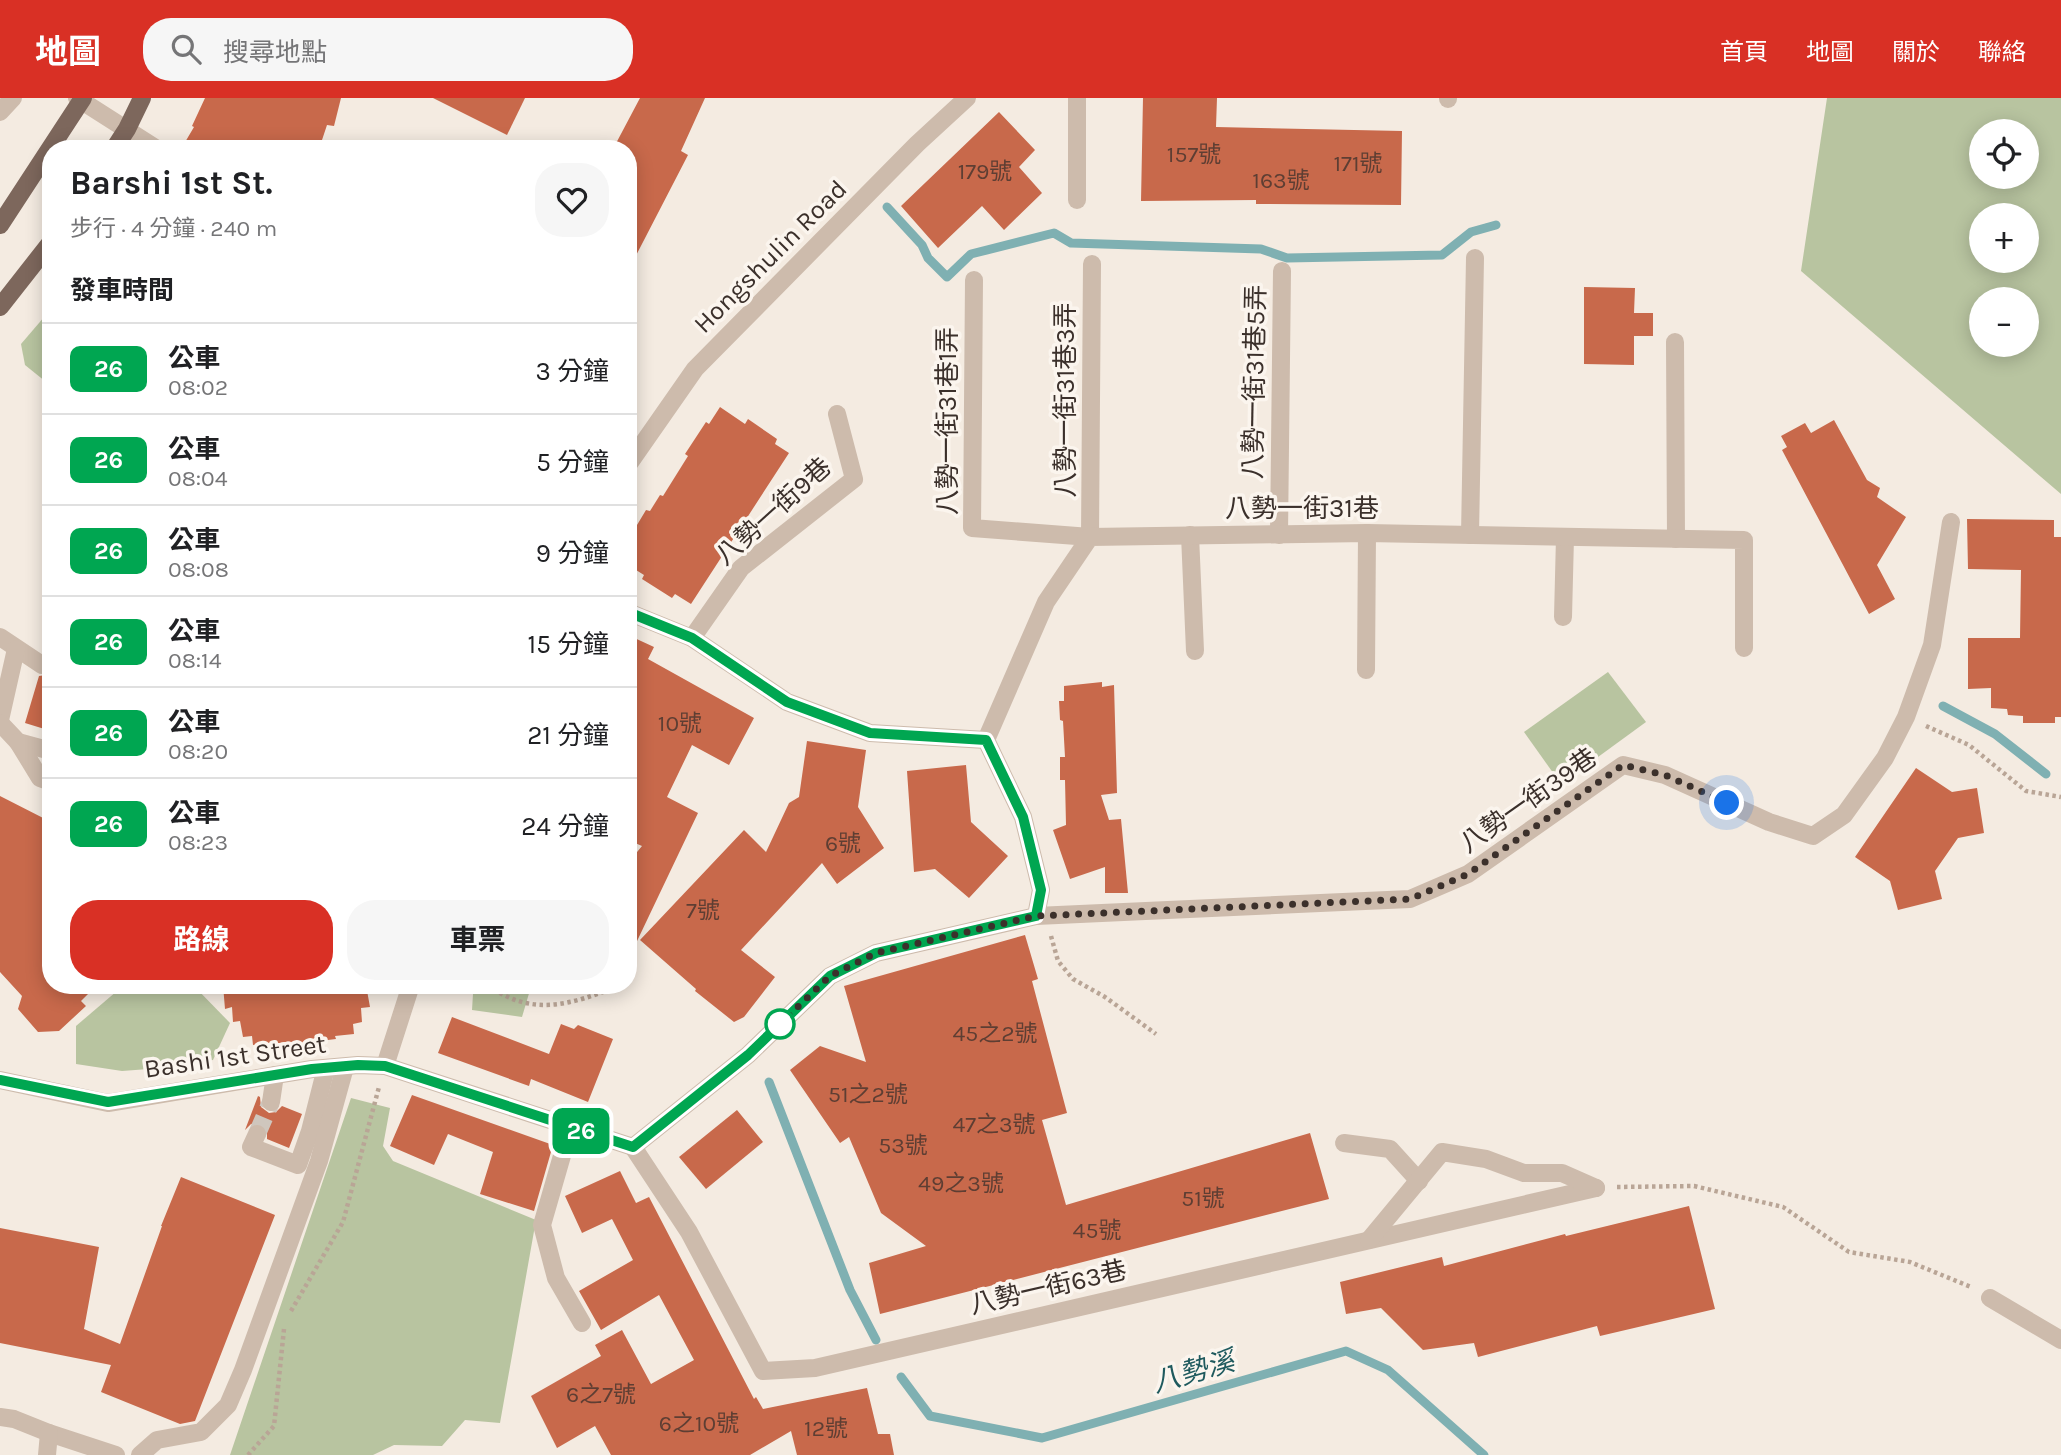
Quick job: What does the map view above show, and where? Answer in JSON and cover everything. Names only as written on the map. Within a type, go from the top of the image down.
[{"type":"main road","points":[[120,140],[142,98]]},
{"type":"main road","points":[[54,140],[80,99]]},
{"type":"main road","points":[[0,225],[42,159]]},
{"type":"main road","points":[[0,307],[42,253]]},
{"type":"street","points":[[0,113],[13,98]]},
{"type":"street","name":"Hongshulin Road","points":[[637,452],[695,369],[917,144],[967,98]]},
{"type":"street","points":[[1077,98],[1077,200]]},
{"type":"street","points":[[80,99],[144,140]]},
{"type":"street","points":[[1470,535],[1475,258]]},
{"type":"street","name":"八勢一街31巷3弄","points":[[1090,537],[1092,264]]},
{"type":"street","name":"八勢一街31巷5弄","points":[[1279,534],[1282,271]]},
{"type":"street","name":"八勢一街31巷1弄","points":[[974,280],[972,528],[1090,537]]},
{"type":"street","points":[[1675,342],[1676,539]]},
{"type":"street","name":"八勢一街9巷","points":[[692,638],[741,568],[854,480],[837,414]]},
{"type":"street","name":"八勢一街39巷","points":[[1036,916],[1410,899],[1468,874],[1623,765],[1665,775],[1769,821],[1813,836],[1843,815],[1885,758],[1906,717],[1932,645],[1951,522]]},
{"type":"street","points":[[1366,670],[1367,534]]},
{"type":"street","name":"八勢一街31巷","points":[[1090,537],[1367,534],[1744,540],[1744,648]]},
{"type":"street","points":[[1190,535],[1195,651]]},
{"type":"street","points":[[633,1147],[748,1055],[830,976],[876,953],[1036,916],[1041,890],[1023,817],[986,740],[1046,601],[1090,537]]},
{"type":"street","points":[[1563,617],[1565,537]]},
{"type":"street","points":[[637,616],[692,638],[787,702],[870,733],[986,740]]},
{"type":"street","points":[[0,637],[42,665]]},
{"type":"street","points":[[16,649],[0,722],[18,742],[42,779]]},
{"type":"street","points":[[18,742],[42,749]]},
{"type":"street","points":[[385,1066],[408,994]]},
{"type":"street","name":"Bashi 1st Street","points":[[0,1080],[108,1102],[326,1068],[385,1066],[633,1147]]},
{"type":"street","points":[[140,1455],[157,1440],[201,1432],[228,1405],[319,1161],[345,1067]]},
{"type":"street","points":[[257,1135],[251,1147],[298,1165],[326,1068]]},
{"type":"street","points":[[271,1101],[275,1075]]},
{"type":"street","points":[[570,1128],[542,1225],[556,1278],[582,1323]]},
{"type":"street","points":[[1343,1143],[1390,1149],[1419,1181]]},
{"type":"street","name":"八勢一街63巷","points":[[633,1147],[689,1232],[763,1371],[815,1368],[1595,1188]]},
{"type":"street","points":[[1369,1240],[1442,1152],[1486,1160],[1524,1173],[1562,1173],[1595,1188]]},
{"type":"street","points":[[1990,1298],[2061,1340]]},
{"type":"street","points":[[0,1418],[14,1419],[116,1455]]},
{"type":"street","points":[[47,1455],[49,1433]]},
{"type":"path","points":[[1906,717],[1969,745],[2026,791],[2061,797]]},
{"type":"path","points":[[1036,916],[1050,932],[1058,961],[1073,979],[1105,997],[1156,1034]]},
{"type":"path","points":[[499,994],[526,1004],[551,1006],[581,1001],[599,994]]},
{"type":"path","points":[[247,1455],[274,1426],[285,1321],[344,1222],[385,1066]]},
{"type":"path","points":[[1595,1188],[1694,1186],[1783,1207],[1849,1252],[1910,1262],[1963,1283],[1990,1298]]},
{"type":"green space","points":[[1827,98],[2061,98],[2061,494],[1801,271]]},
{"type":"green space","points":[[42,320],[42,379],[25,365],[21,344]]},
{"type":"green space","points":[[1608,672],[1646,722],[1561,784],[1524,732]]},
{"type":"green space","points":[[113,994],[202,994],[230,1023],[213,1060],[175,1067],[122,1071],[76,1064],[76,1026]]},
{"type":"green space","points":[[473,994],[529,994],[522,1017],[472,1010]]},
{"type":"green space","points":[[351,1098],[390,1108],[383,1146],[393,1161],[536,1220],[500,1423],[465,1420],[442,1446],[394,1445],[373,1455],[230,1455]]},
{"type":"building","points":[[205,98],[341,98],[334,126],[327,125],[322,140],[186,140],[194,127],[192,126]]},
{"type":"building","points":[[433,98],[525,98],[507,135]]},
{"type":"building","points":[[640,98],[705,98],[681,151],[688,155],[637,254],[637,140],[618,140]]},
{"type":"building","points":[[1143,98],[1217,98],[1216,127],[1402,131],[1401,205],[1256,204],[1256,200],[1141,201]]},
{"type":"building","points":[[999,112],[1035,150],[1019,167],[1042,193],[1004,230],[982,206],[938,248],[901,206]]},
{"type":"building","points":[[1584,287],[1635,288],[1634,313],[1653,313],[1653,336],[1634,336],[1634,365],[1584,364]]},
{"type":"building","points":[[720,407],[745,424],[748,419],[777,439],[775,444],[789,453],[691,604],[675,594],[672,598],[642,579],[644,575],[637,571],[637,525],[646,510],[650,511],[660,495],[663,496],[688,456],[685,454],[706,422],[709,424]]},
{"type":"building","points":[[1834,420],[1867,480],[1880,488],[1877,497],[1906,517],[1877,565],[1895,599],[1869,614],[1782,450],[1787,447],[1781,436],[1805,423],[1811,433]]},
{"type":"building","points":[[1967,519],[2054,520],[2054,537],[2061,537],[2061,717],[2055,717],[2055,723],[2023,723],[2023,716],[2008,715],[2007,709],[1991,708],[1991,688],[1968,689],[1968,638],[2020,638],[2021,570],[1968,569]]},
{"type":"building","points":[[637,639],[654,647],[648,659],[754,718],[729,765],[692,745],[667,797],[698,813],[637,941],[637,852],[642,846],[637,844]]},
{"type":"building","points":[[39,676],[42,676],[42,728],[25,723]]},
{"type":"building","points":[[1102,682],[1102,687],[1114,685],[1117,793],[1101,795],[1109,820],[1121,819],[1128,893],[1105,893],[1105,867],[1070,879],[1053,830],[1066,825],[1065,780],[1060,780],[1060,757],[1065,757],[1059,701],[1064,701],[1064,686]]},
{"type":"building","points":[[807,741],[866,750],[858,807],[884,848],[837,884],[822,863],[741,950],[775,977],[744,1017],[734,1022],[695,991],[696,989],[640,940],[744,830],[766,852],[789,803],[799,797]]},
{"type":"building","points":[[966,765],[971,822],[1008,856],[969,898],[935,869],[914,872],[907,771]]},
{"type":"building","points":[[1916,768],[1952,792],[1977,788],[1984,833],[1958,838],[1935,871],[1942,899],[1898,910],[1890,881],[1855,857]]},
{"type":"building","points":[[0,796],[42,817],[42,994],[88,994],[81,1001],[86,1006],[59,1031],[38,1032],[18,1009],[22,996],[0,972]]},
{"type":"building","points":[[1025,935],[1038,979],[1032,981],[1067,1113],[1042,1120],[1066,1205],[1310,1133],[1329,1199],[880,1314],[869,1263],[926,1246],[881,1213],[849,1137],[840,1143],[790,1070],[820,1046],[866,1062],[844,986]]},
{"type":"building","points":[[224,994],[368,994],[370,1007],[361,1008],[362,1022],[353,1024],[354,1034],[335,1036],[336,1039],[271,1047],[271,1043],[253,1045],[252,1036],[243,1037],[240,1021],[233,1022],[232,1007],[225,1009]]},
{"type":"building","points":[[452,1017],[549,1054],[561,1024],[574,1029],[578,1025],[613,1039],[588,1102],[531,1079],[529,1086],[438,1053]]},
{"type":"building","points":[[412,1095],[553,1145],[534,1211],[480,1194],[493,1152],[448,1134],[434,1165],[390,1146]]},
{"type":"building","points":[[258,1096],[261,1107],[269,1113],[276,1112],[282,1106],[302,1114],[289,1148],[267,1139],[267,1128],[261,1123],[251,1124],[245,1130]]},
{"type":"building","points":[[737,1110],[763,1142],[706,1189],[679,1157]]},
{"type":"building","points":[[620,1171],[636,1203],[649,1197],[754,1399],[756,1397],[763,1409],[867,1388],[878,1434],[890,1434],[894,1455],[797,1455],[791,1431],[750,1455],[611,1455],[595,1426],[557,1448],[531,1396],[601,1356],[595,1345],[622,1330],[651,1384],[694,1360],[659,1295],[601,1330],[579,1291],[633,1260],[612,1219],[582,1233],[565,1196]]},
{"type":"building","points":[[181,1177],[275,1215],[195,1421],[180,1424],[101,1392],[111,1365],[0,1343],[0,1228],[99,1247],[84,1329],[120,1344]]},
{"type":"building","points":[[1689,1206],[1715,1309],[1600,1336],[1597,1326],[1478,1357],[1474,1343],[1423,1350],[1381,1308],[1346,1314],[1340,1282],[1442,1257],[1444,1266],[1565,1234],[1566,1236]]},
{"type":"waterway","points":[[887,207],[947,277],[971,254],[1054,233],[1071,243],[1261,249],[1287,258],[1442,255],[1471,232],[1496,225]]},
{"type":"waterway","points":[[1943,706],[1995,734],[2046,774]]},
{"type":"waterway","name":"八勢溪","points":[[769,1082],[850,1290],[876,1340]]},
{"type":"waterway","name":"八勢溪","points":[[901,1377],[930,1416],[1042,1438],[1346,1351],[1388,1370],[1484,1455]]},
{"type":"tunnel","points":[[257,1134],[271,1102]]},
{"type":"bus line","name":"26","points":[[0,1080],[108,1102],[312,1069],[358,1065],[385,1066],[633,1147],[748,1055],[830,976],[876,953],[1036,916],[1041,890],[1023,817],[986,740],[870,733],[787,702],[692,638],[637,616]]},
{"type":"route","points":[[780,1024],[830,976],[876,953],[1036,916],[1410,899],[1468,874],[1623,765],[1665,775],[1727,803]]}]
